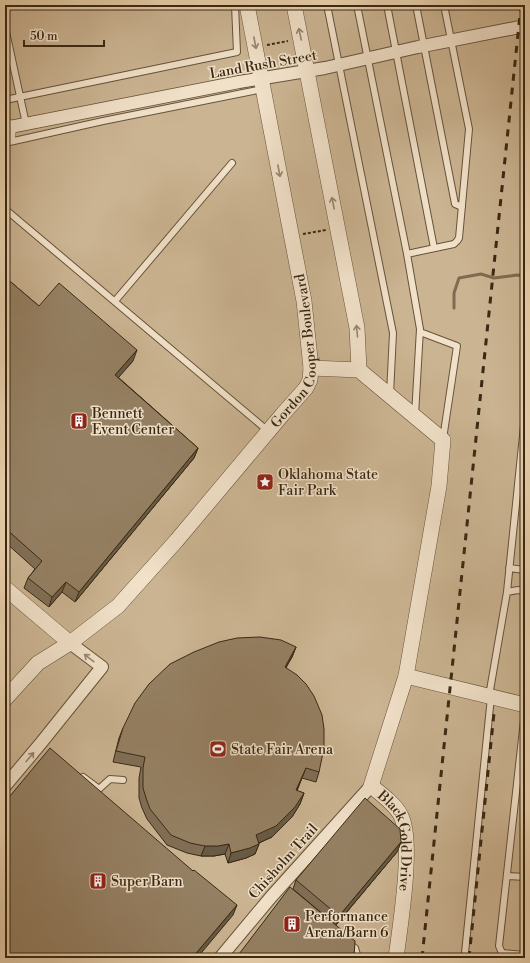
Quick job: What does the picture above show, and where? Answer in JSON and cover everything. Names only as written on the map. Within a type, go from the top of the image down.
[{"type":"street","name":"Gordon Cooper Boulevard","points":[[5,699],[38,663],[70,643],[118,606],[177,540],[306,388],[310,380],[311,368],[304,301],[247,5]]},
{"type":"street","points":[[294,5],[357,328],[359,370]]},
{"type":"street","name":"Land Rush Street","points":[[6,131],[26,124],[239,82],[262,84],[307,71],[525,26]]},
{"type":"street","points":[[311,368],[359,370],[443,440]]},
{"type":"street","name":"Black Gold Drive","points":[[396,958],[406,859],[404,825],[400,813],[371,786],[408,680],[439,486],[443,440]]},
{"type":"street","points":[[5,588],[70,643],[102,667],[44,746],[5,786]]},
{"type":"street","points":[[408,680],[490,696],[525,705]]},
{"type":"street","name":"Chisholm Trail","points":[[220,958],[283,889],[371,786]]},
{"type":"lane","points":[[5,100],[237,52],[235,5]]},
{"type":"lane","points":[[326,5],[393,333],[390,396]]},
{"type":"lane","points":[[357,5],[407,254],[420,332],[414,416]]},
{"type":"lane","points":[[387,5],[434,248]]},
{"type":"lane","points":[[416,5],[455,204],[462,207]]},
{"type":"lane","points":[[407,254],[454,244],[459,238],[469,129],[444,5]]},
{"type":"lane","points":[[5,27],[26,124]]},
{"type":"lane","points":[[5,142],[262,84]]},
{"type":"lane","points":[[115,301],[232,163]]},
{"type":"lane","points":[[5,209],[268,431]]},
{"type":"lane","points":[[420,332],[457,346],[443,440]]},
{"type":"lane","points":[[465,952],[490,696],[507,592],[525,416]]},
{"type":"lane","points":[[518,484],[525,485]]},
{"type":"lane","points":[[509,568],[525,570]]},
{"type":"lane","points":[[507,592],[518,590],[525,591]]},
{"type":"lane","points":[[525,711],[523,754],[499,946],[502,953],[525,955]]},
{"type":"lane","points":[[76,771],[99,789],[110,779],[124,780]]},
{"type":"lane","points":[[507,876],[525,877]]},
{"type":"lane","points":[[343,939],[355,948],[358,958]]},
{"type":"path","points":[[256,47],[300,38]]},
{"type":"path","points":[[292,236],[338,227]]},
{"type":"shaded area","name":"Oklahoma State Fair Park","points":[[5,5],[525,5],[525,958],[5,958]]},
{"type":"building","name":"Bennett Event Center","points":[[5,277],[39,306],[59,283],[137,350],[115,375],[198,448],[79,592],[66,582],[52,597],[28,578],[42,561],[5,528]]},
{"type":"building","name":"State Fair Arena","points":[[260,637],[281,640],[296,647],[285,667],[297,675],[306,684],[314,696],[322,715],[324,748],[319,772],[306,768],[296,790],[304,793],[295,807],[276,826],[256,835],[259,844],[231,853],[229,844],[205,846],[190,843],[171,835],[150,809],[146,798],[143,788],[143,768],[145,757],[116,751],[123,728],[135,703],[149,684],[170,664],[219,642],[237,638]]},
{"type":"building","name":"Super Barn","points":[[50,748],[193,871],[194,870],[237,905],[192,958],[5,958],[5,802]]},
{"type":"building","points":[[365,798],[400,829],[401,842],[339,916],[296,880]]},
{"type":"building","name":"Performance Arena/Barn 6","points":[[290,887],[355,941],[354,958],[236,958]]},
{"type":"waterway","points":[[454,308],[454,293],[459,278],[481,274],[494,278],[517,275],[525,276]]},
{"type":"railway","points":[[422,958],[521,5]]},
{"type":"railway","points":[[469,958],[494,713]]},
{"type":"place","name":"Bennett Event Center","points":[[79,421]]},
{"type":"place","name":"Oklahoma State Fair Park","points":[[265,482]]},
{"type":"place","name":"State Fair Arena","points":[[218,749]]},
{"type":"place","name":"Super Barn","points":[[98,881]]},
{"type":"place","name":"Performance Arena/Barn 6","points":[[292,924]]}]
